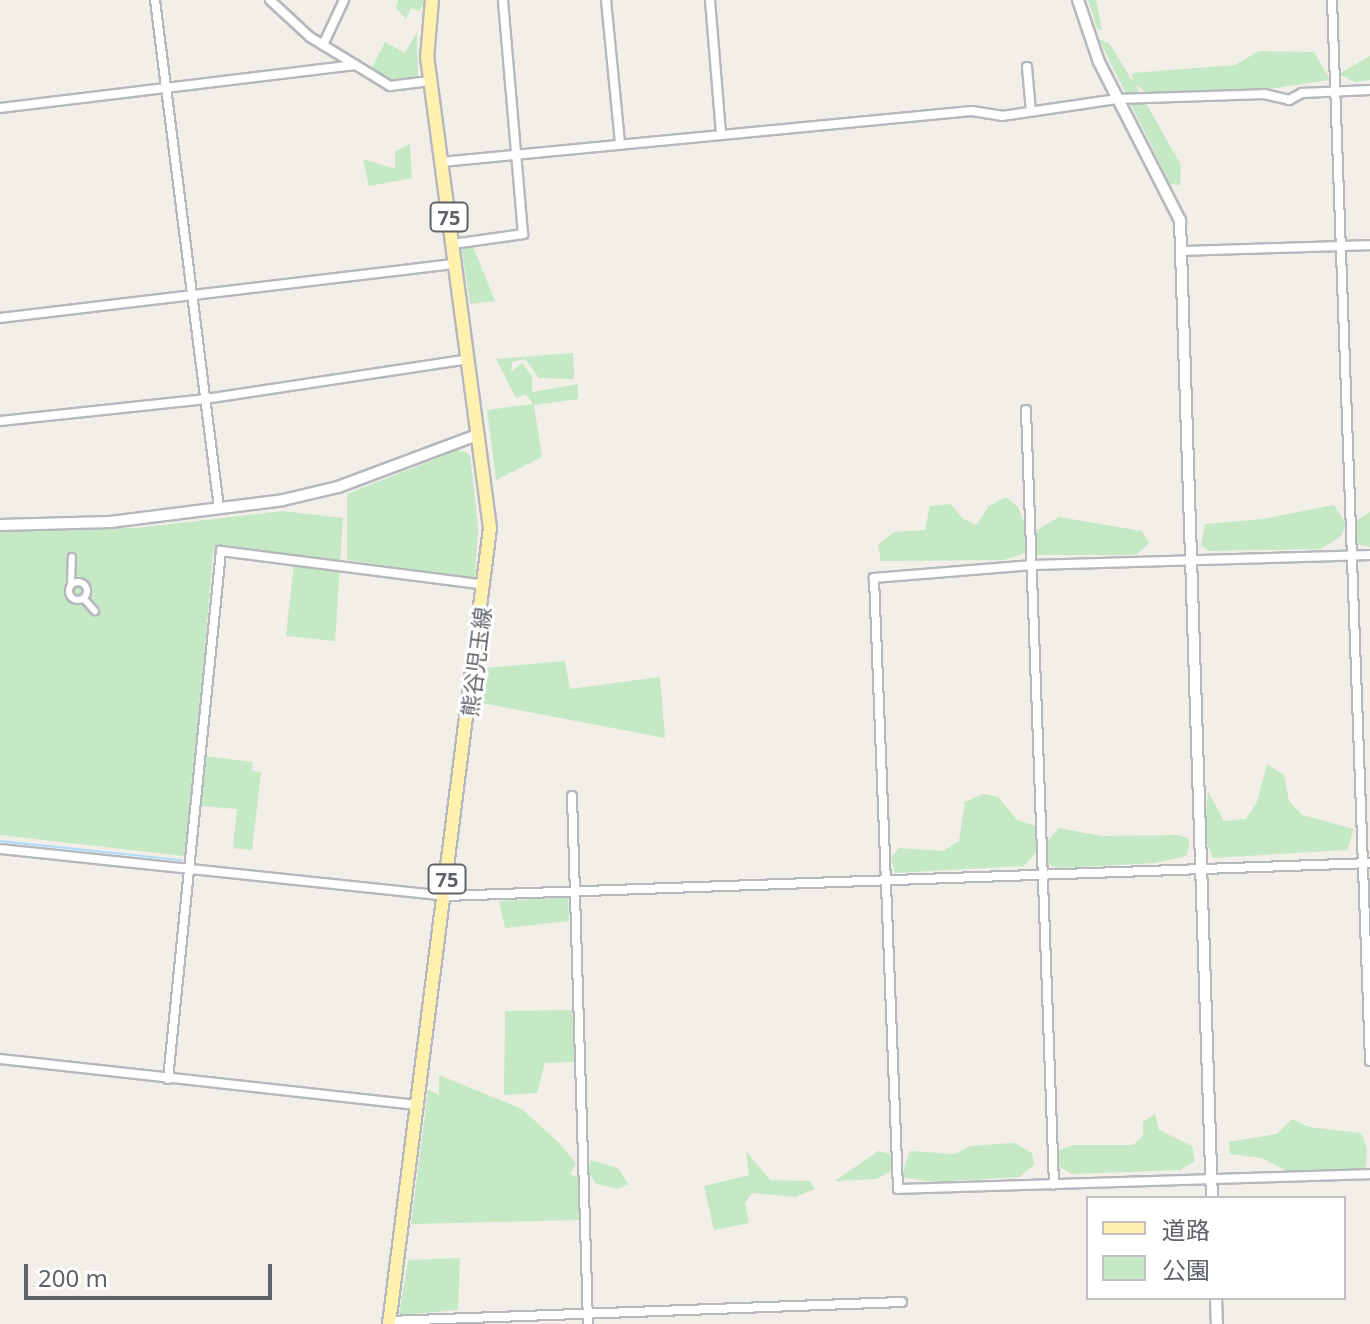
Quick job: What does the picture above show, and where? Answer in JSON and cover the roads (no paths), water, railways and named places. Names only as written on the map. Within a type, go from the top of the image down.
[{"type":"main road","name":"熊谷児玉線","points":[[389,1322],[486,585],[490,528],[430,81],[432,0]]},
{"type":"street","points":[[155,0],[219,508]]},
{"type":"street","points":[[270,0],[323,45],[390,86],[430,81]]},
{"type":"street","points":[[323,45],[344,0]]},
{"type":"street","points":[[453,244],[523,234],[503,0]]},
{"type":"street","points":[[606,0],[620,143]]},
{"type":"street","points":[[710,0],[721,134]]},
{"type":"street","points":[[1078,0],[1117,99],[1178,210],[1212,1196]]},
{"type":"street","points":[[1332,0],[1367,864],[1370,1061]]},
{"type":"street","points":[[0,108],[355,65]]},
{"type":"street","points":[[1027,67],[1031,112]]},
{"type":"street","points":[[441,162],[972,111],[1002,116],[1117,99],[1264,94],[1289,100],[1302,93],[1370,90]]},
{"type":"street","points":[[1181,251],[1370,245]]},
{"type":"street","points":[[0,318],[456,264]]},
{"type":"street","points":[[0,421],[205,399],[468,359]]},
{"type":"street","points":[[1026,410],[1054,1184]]},
{"type":"street","points":[[0,525],[98,523],[219,508],[338,487],[477,435]]},
{"type":"street","points":[[168,1079],[221,551],[486,585]]},
{"type":"street","points":[[1370,555],[1033,565],[874,578],[898,1189],[1370,1174]]},
{"type":"street","points":[[71,582],[72,557]]},
{"type":"street","points":[[82,587],[89,581]]},
{"type":"street","points":[[71,582],[82,587],[88,595],[85,600]]},
{"type":"street","points":[[71,582],[66,585],[80,601],[85,600]]},
{"type":"street","points":[[85,600],[95,611]]},
{"type":"street","points":[[572,796],[588,1324]]},
{"type":"street","points":[[0,849],[445,896],[1367,864]]},
{"type":"street","points":[[0,1059],[417,1105]]},
{"type":"street","points":[[1216,1300],[1217,1324]]},
{"type":"street","points":[[389,1322],[902,1302]]},
{"type":"waterway","points":[[0,841],[182,860]]}]
